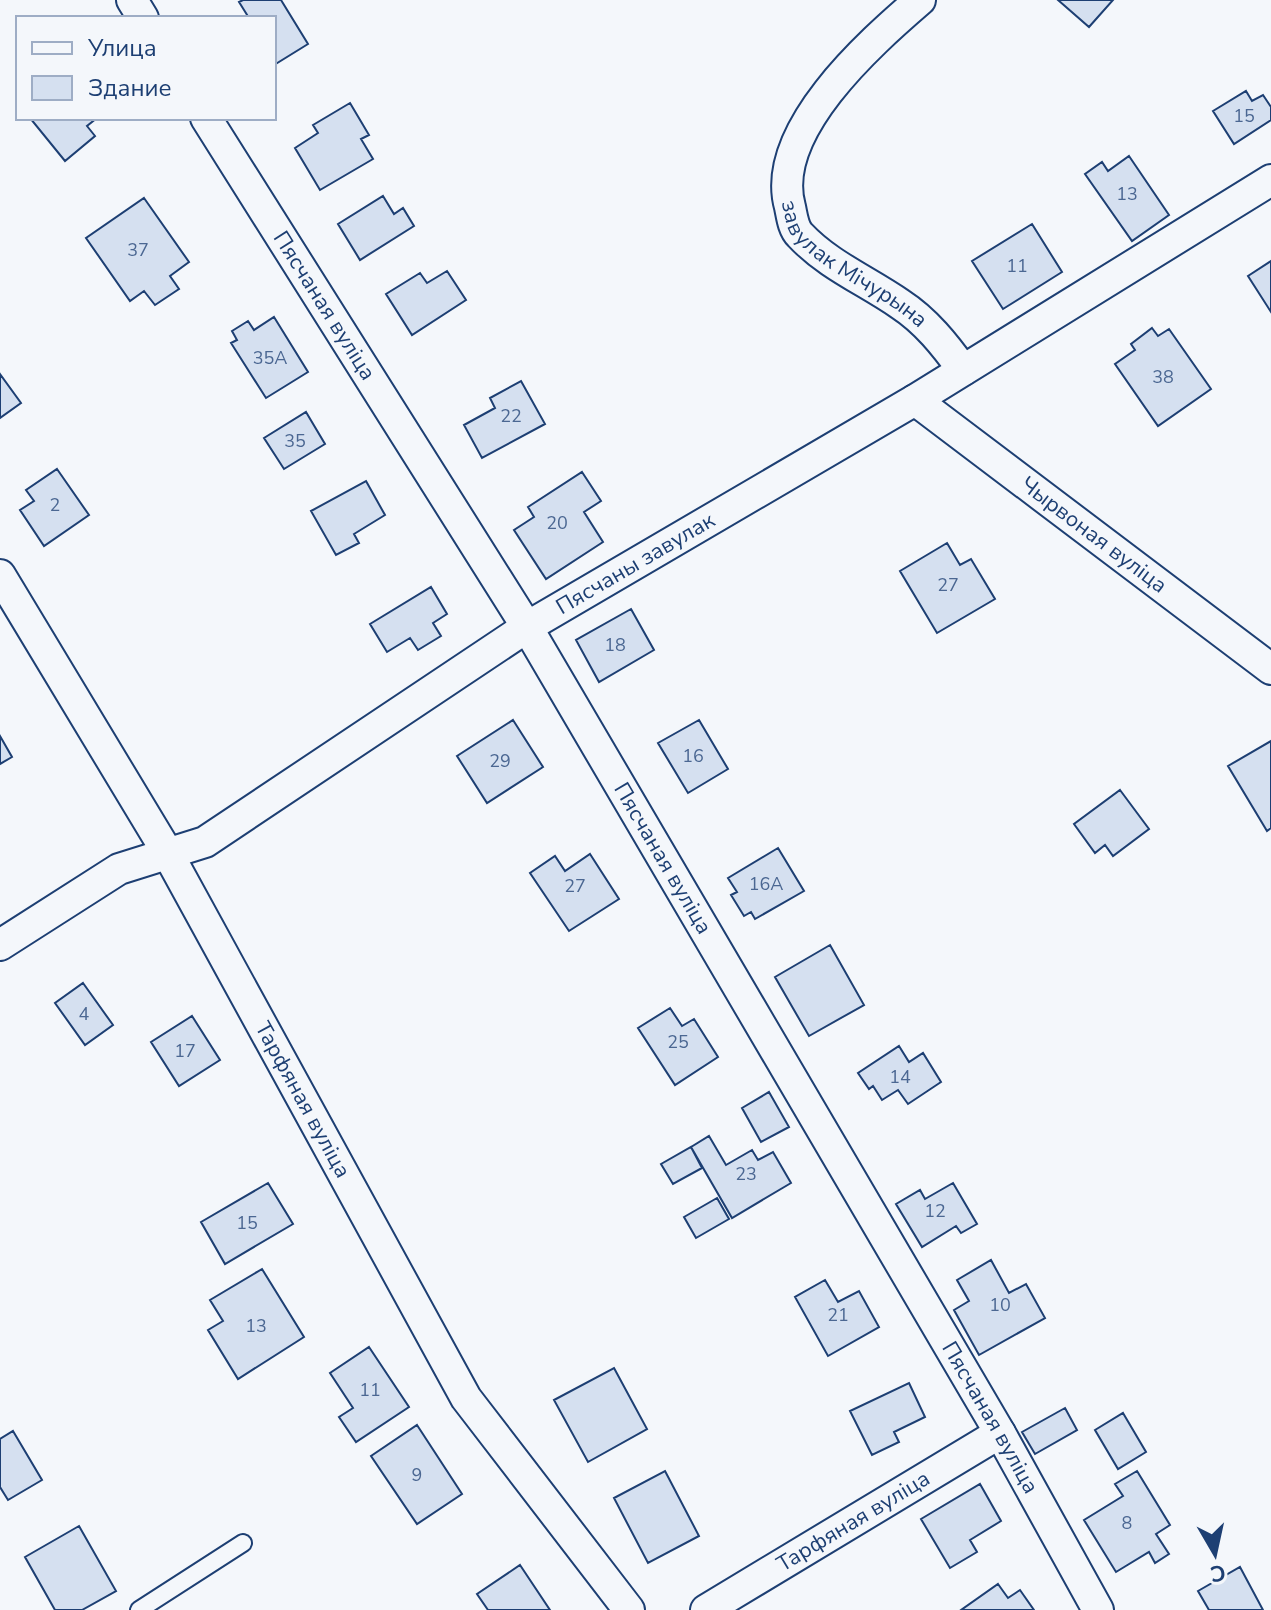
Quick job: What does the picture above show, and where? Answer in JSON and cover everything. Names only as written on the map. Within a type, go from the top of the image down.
[{"type":"street","name":"завулак Мічурына","points":[[920,0],[862,50],[803,129],[785,188],[797,233],[827,259],[902,305],[940,339],[963,370]]},
{"type":"street","name":"Пясчаная вуліца","points":[[207,120],[527,627],[1000,1433],[1098,1610]]},
{"type":"street","name":"Пясчаны завулак","points":[[0,945],[119,869],[205,842],[527,627],[915,400],[1271,180]]},
{"type":"street","name":"Чырвоная вуліца","points":[[915,400],[1271,669]]},
{"type":"street","name":"Тарфяная вуліца","points":[[0,575],[167,852],[466,1398],[629,1610]]},
{"type":"street","name":"Тарфяная вуліца","points":[[706,1610],[1000,1433]]},
{"type":"lane","points":[[139,1610],[243,1543]]},
{"type":"building","points":[[281,0],[308,44],[276,64],[276,16],[248,16],[239,2]]},
{"type":"building","points":[[1058,0],[1113,0],[1089,27]]},
{"type":"building","points":[[1246,91],[1252,101],[1263,95],[1271,107],[1271,120],[1234,144],[1213,111]]},
{"type":"building","points":[[350,103],[369,135],[361,139],[373,159],[320,190],[295,148],[318,133],[313,125]]},
{"type":"building","points":[[32,120],[94,120],[87,126],[95,136],[65,161]]},
{"type":"building","points":[[1129,156],[1169,215],[1132,241],[1085,174],[1102,162],[1108,171]]},
{"type":"building","points":[[383,196],[394,214],[403,208],[414,226],[360,260],[338,224]]},
{"type":"building","points":[[144,198],[189,262],[170,276],[179,289],[155,305],[144,291],[130,301],[86,238]]},
{"type":"building","points":[[1032,224],[1062,272],[1003,309],[972,261]]},
{"type":"building","points":[[1271,261],[1271,312],[1248,276]]},
{"type":"building","points":[[447,271],[466,300],[412,335],[386,294],[420,273],[427,283]]},
{"type":"building","points":[[274,317],[308,372],[266,398],[231,343],[237,340],[232,331],[248,321],[254,330]]},
{"type":"building","points":[[1152,328],[1158,336],[1169,329],[1211,389],[1158,426],[1115,364],[1135,350],[1131,344]]},
{"type":"building","points":[[0,374],[21,403],[0,418]]},
{"type":"building","points":[[521,381],[545,424],[482,458],[464,425],[495,408],[490,398]]},
{"type":"building","points":[[306,412],[325,444],[284,469],[264,438]]},
{"type":"building","points":[[57,469],[89,515],[44,546],[20,510],[34,501],[26,490]]},
{"type":"building","points":[[582,472],[601,501],[584,512],[603,542],[546,579],[514,530],[534,517],[528,507]]},
{"type":"building","points":[[366,481],[385,515],[354,534],[359,543],[336,555],[311,511]]},
{"type":"building","points":[[947,543],[960,565],[971,559],[995,599],[937,633],[900,571]]},
{"type":"building","points":[[431,587],[447,614],[433,623],[441,636],[418,650],[410,638],[387,652],[370,624]]},
{"type":"building","points":[[631,609],[654,650],[599,682],[576,640]]},
{"type":"building","points":[[513,720],[543,767],[487,803],[457,756]]},
{"type":"building","points":[[699,720],[728,769],[688,793],[658,743]]},
{"type":"building","points":[[0,736],[12,757],[0,764]]},
{"type":"building","points":[[1271,741],[1271,828],[1267,831],[1228,766]]},
{"type":"building","points":[[1120,790],[1149,829],[1113,856],[1105,845],[1095,853],[1074,824]]},
{"type":"building","points":[[778,848],[804,891],[755,919],[751,912],[744,916],[731,895],[737,892],[728,878]]},
{"type":"building","points":[[590,854],[619,899],[569,931],[530,873],[555,856],[565,871]]},
{"type":"building","points":[[830,945],[864,1005],[809,1036],[775,977]]},
{"type":"building","points":[[83,983],[113,1025],[85,1045],[55,1003]]},
{"type":"building","points":[[670,1008],[682,1026],[694,1019],[718,1057],[675,1085],[638,1028]]},
{"type":"building","points":[[192,1016],[220,1060],[179,1086],[151,1042]]},
{"type":"building","points":[[899,1046],[909,1062],[923,1053],[941,1082],[908,1104],[898,1090],[882,1100],[873,1086],[869,1089],[858,1073]]},
{"type":"building","points":[[769,1092],[789,1127],[761,1142],[742,1108]]},
{"type":"building","points":[[709,1136],[726,1165],[752,1150],[758,1160],[773,1152],[791,1183],[732,1218],[691,1147]]},
{"type":"building","points":[[691,1147],[702,1168],[673,1184],[661,1164]]},
{"type":"building","points":[[268,1183],[293,1224],[225,1264],[201,1222]]},
{"type":"building","points":[[953,1183],[977,1224],[961,1233],[956,1226],[922,1247],[896,1204],[920,1190],[925,1199]]},
{"type":"building","points":[[717,1198],[729,1219],[696,1238],[684,1217]]},
{"type":"building","points":[[991,1260],[1009,1293],[1026,1284],[1045,1318],[979,1355],[954,1310],[969,1301],[957,1280]]},
{"type":"building","points":[[262,1269],[304,1337],[238,1379],[208,1330],[223,1321],[210,1300]]},
{"type":"building","points":[[825,1280],[838,1302],[859,1291],[879,1327],[828,1356],[795,1297]]},
{"type":"building","points":[[369,1347],[409,1407],[356,1442],[339,1417],[353,1408],[330,1373]]},
{"type":"building","points":[[614,1368],[647,1429],[588,1462],[554,1400]]},
{"type":"building","points":[[909,1383],[925,1417],[894,1432],[899,1442],[872,1455],[850,1411]]},
{"type":"building","points":[[1065,1408],[1077,1430],[1035,1454],[1022,1432]]},
{"type":"building","points":[[1123,1413],[1146,1452],[1118,1469],[1095,1430]]},
{"type":"building","points":[[417,1425],[462,1494],[417,1524],[371,1456]]},
{"type":"building","points":[[13,1431],[42,1480],[8,1500],[0,1487],[0,1439]]},
{"type":"building","points":[[665,1471],[699,1536],[648,1563],[614,1498]]},
{"type":"building","points":[[1137,1471],[1170,1525],[1156,1534],[1169,1554],[1155,1563],[1149,1552],[1116,1572],[1084,1520],[1123,1496],[1115,1484]]},
{"type":"building","points":[[980,1484],[1001,1521],[970,1540],[977,1552],[950,1568],[921,1519]]},
{"type":"building","points":[[79,1526],[116,1591],[82,1610],[55,1610],[25,1557]]},
{"type":"building","points":[[520,1565],[550,1610],[488,1610],[477,1594]]},
{"type":"building","points":[[1240,1567],[1263,1610],[1209,1610],[1198,1591]]},
{"type":"building","points":[[998,1584],[1008,1598],[1020,1590],[1034,1610],[961,1610]]}]
